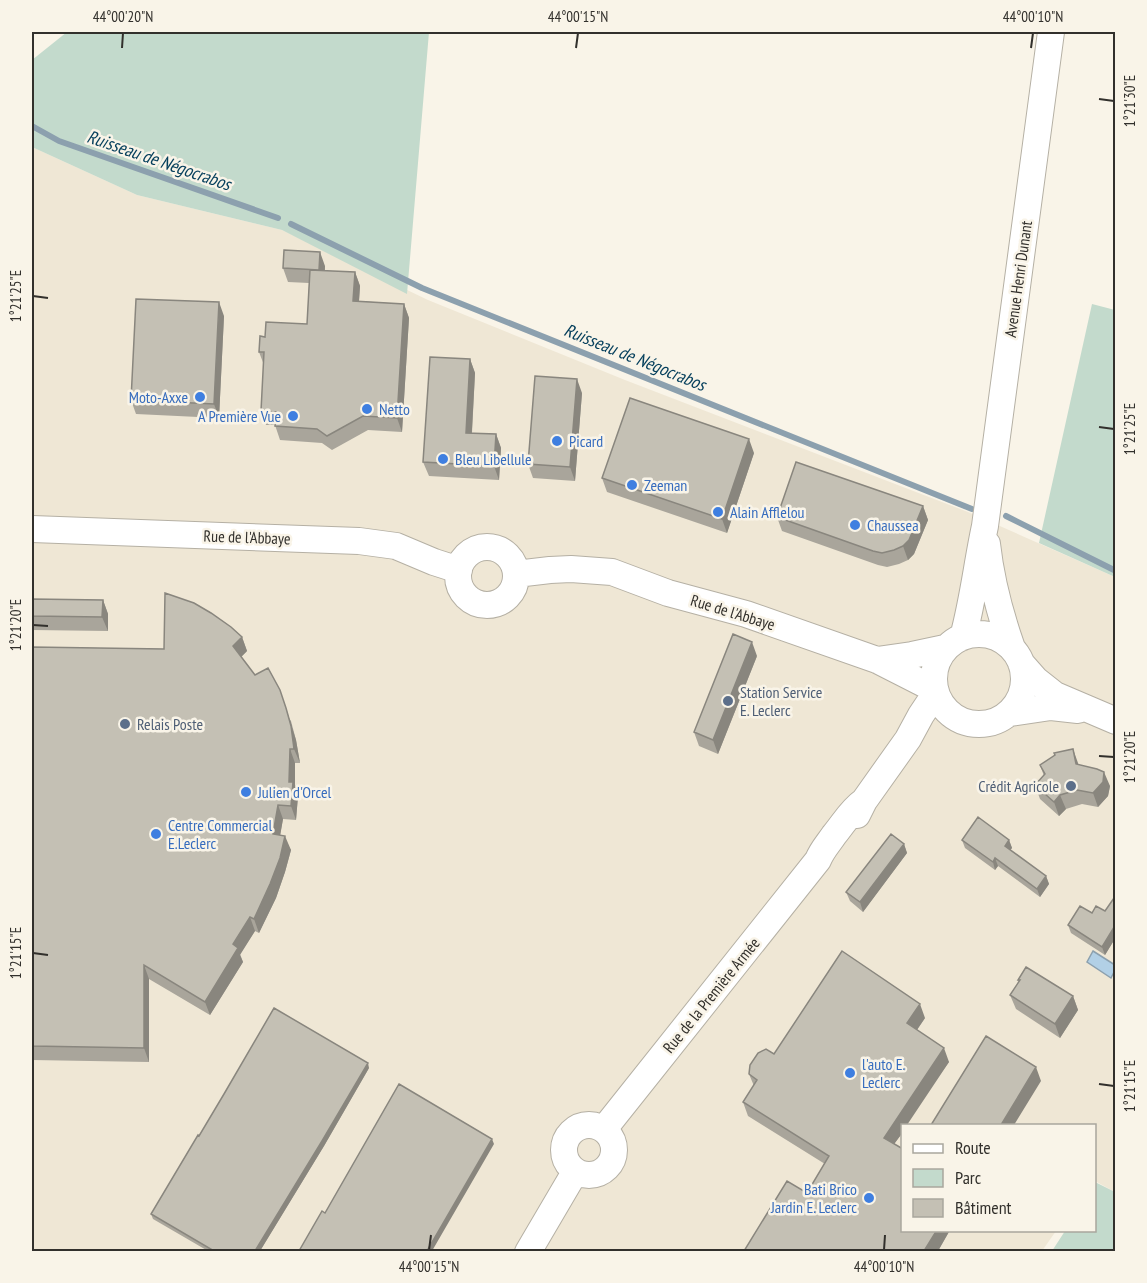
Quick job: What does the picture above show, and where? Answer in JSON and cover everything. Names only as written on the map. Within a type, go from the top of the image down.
[{"type":"main road","name":"Avenue Henri Dunant","points":[[954,642],[969,617],[985,526],[1051,32]]},
{"type":"main road","name":"Avenue Henri Dunant","points":[[985,526],[1002,620],[1016,655],[1036,680],[1055,695],[1106,716]]},
{"type":"main road","name":"Rue de l'Abbaye","points":[[32,529],[359,541],[396,546],[459,570]]},
{"type":"main road","points":[[488,547],[496,548],[510,557],[516,574],[516,582],[512,591],[500,602],[492,605],[483,605],[468,599],[463,593],[458,578],[461,562],[466,556],[472,551],[488,547]]},
{"type":"main road","name":"Rue de l'Abbaye","points":[[516,574],[571,569],[612,572],[668,593],[746,614],[877,660],[935,691]]},
{"type":"main road","points":[[976,634],[989,635],[1001,640],[1016,655],[1024,676],[1023,689],[1018,702],[1002,719],[992,724],[976,725],[960,721],[949,715],[941,705],[935,691],[933,674],[937,660],[954,642],[976,634]]},
{"type":"main road","name":"Rue de l'Abbaye","points":[[877,660],[912,655],[954,642]]},
{"type":"main road","name":"Rue de la Première Armée","points":[[604,1129],[818,860],[823,848],[854,808],[864,801],[890,766],[935,691]]},
{"type":"main road","name":"Avenue Henri Dunant","points":[[1010,713],[1051,707],[1106,716]]},
{"type":"main road","name":"Rue de la Première Armée","points":[[890,766],[927,733],[960,721]]},
{"type":"main road","points":[[580,1126],[596,1126],[604,1129],[615,1150],[610,1165],[604,1171],[590,1176],[576,1172],[569,1167],[563,1152],[567,1136],[580,1126]]},
{"type":"main road","points":[[528,1251],[576,1172]]},
{"type":"shaded area","points":[[32,147],[137,195],[282,230],[428,300],[625,380],[968,512],[1115,577],[1115,1192],[1096,1182],[1096,1124],[901,1124],[901,1232],[1055,1232],[1042,1251],[32,1252]]},
{"type":"green space","points":[[67,32],[429,32],[407,294],[282,230],[137,195],[32,147],[32,60]]},
{"type":"green space","points":[[1092,304],[1115,310],[1115,577],[1039,543]]},
{"type":"green space","points":[[1096,1182],[1115,1192],[1115,1251],[1052,1251],[1064,1232],[1096,1232]]},
{"type":"water","points":[[1093,951],[1115,965],[1111,978],[1087,962]]},
{"type":"building","points":[[284,250],[320,252],[319,270],[283,268]]},
{"type":"building","points":[[310,270],[355,272],[353,301],[404,304],[397,418],[363,416],[327,436],[317,429],[275,426],[276,412],[261,411],[264,352],[259,352],[260,336],[265,337],[266,322],[307,324]]},
{"type":"building","points":[[136,299],[219,302],[214,404],[131,400]]},
{"type":"building","points":[[430,357],[470,359],[466,433],[496,434],[494,466],[423,462]]},
{"type":"building","name":"Picard","points":[[535,376],[577,379],[570,467],[528,464]]},
{"type":"building","points":[[630,398],[749,439],[722,519],[602,478]]},
{"type":"building","name":"Chaussea","points":[[796,462],[923,506],[909,540],[903,546],[882,553],[777,517]]},
{"type":"building","name":"Centre Commercial E.Leclerc","points":[[165,593],[194,603],[231,627],[242,637],[233,646],[255,675],[268,668],[280,690],[291,726],[294,749],[290,749],[289,782],[293,782],[291,806],[278,805],[273,834],[285,836],[280,858],[254,919],[250,917],[233,944],[238,948],[205,1002],[144,965],[144,1048],[32,1046],[32,647],[164,649]]},
{"type":"building","points":[[32,599],[103,600],[102,617],[32,616]]},
{"type":"building","points":[[733,634],[752,642],[713,740],[694,732]]},
{"type":"building","points":[[1073,749],[1076,764],[1104,772],[1103,782],[1093,793],[1077,790],[1060,795],[1054,802],[1035,785],[1045,774],[1040,765],[1055,755],[1054,753]]},
{"type":"building","points":[[978,817],[1009,840],[1005,846],[1046,876],[1037,889],[995,858],[993,862],[962,840]]},
{"type":"building","points":[[891,834],[904,844],[860,902],[846,892]]},
{"type":"building","points":[[1114,898],[1116,899],[1116,924],[1102,947],[1068,925],[1080,906],[1092,913],[1096,906],[1105,911]]},
{"type":"building","points":[[842,951],[920,1004],[907,1023],[944,1048],[884,1138],[901,1148],[901,1232],[936,1232],[924,1251],[744,1251],[787,1181],[807,1193],[829,1156],[743,1102],[757,1080],[749,1074],[750,1065],[758,1053],[766,1049],[774,1054]]},
{"type":"building","points":[[1026,967],[1073,996],[1055,1024],[1010,995]]},
{"type":"building","points":[[274,1008],[368,1063],[255,1251],[214,1251],[151,1214]]},
{"type":"building","points":[[986,1036],[1036,1067],[1002,1124],[932,1124]]},
{"type":"building","points":[[399,1084],[492,1139],[427,1251],[299,1251],[322,1211],[325,1213]]},
{"type":"waterway","name":"Ruisseau de Négocrabos","points":[[32,126],[59,141],[278,218]]},
{"type":"waterway","name":"Ruisseau de Négocrabos","points":[[291,224],[422,288],[972,509]]},
{"type":"waterway","name":"Ruisseau de Négocrabos","points":[[1006,516],[1116,571]]},
{"type":"place","name":"Moto-Axxe","points":[[200,397]]},
{"type":"place","name":"Netto","points":[[367,409]]},
{"type":"place","name":"A Première Vue","points":[[293,416]]},
{"type":"place","name":"Picard","points":[[557,441]]},
{"type":"place","name":"Bleu Libellule","points":[[443,459]]},
{"type":"place","name":"Zeeman","points":[[632,485]]},
{"type":"place","name":"Alain Afflelou","points":[[718,512]]},
{"type":"place","name":"Chaussea","points":[[855,525]]},
{"type":"place","name":"Station Service E. Leclerc","points":[[728,701]]},
{"type":"place","name":"Relais Poste","points":[[125,724]]},
{"type":"place","name":"Crédit Agricole","points":[[1071,786]]},
{"type":"place","name":"Julien d'Orcel","points":[[246,792]]},
{"type":"place","name":"Centre Commercial E.Leclerc","points":[[156,834]]},
{"type":"place","name":"l'auto E. Leclerc","points":[[850,1073]]},
{"type":"place","name":"Bati Brico Jardin E. Leclerc","points":[[869,1198]]}]
